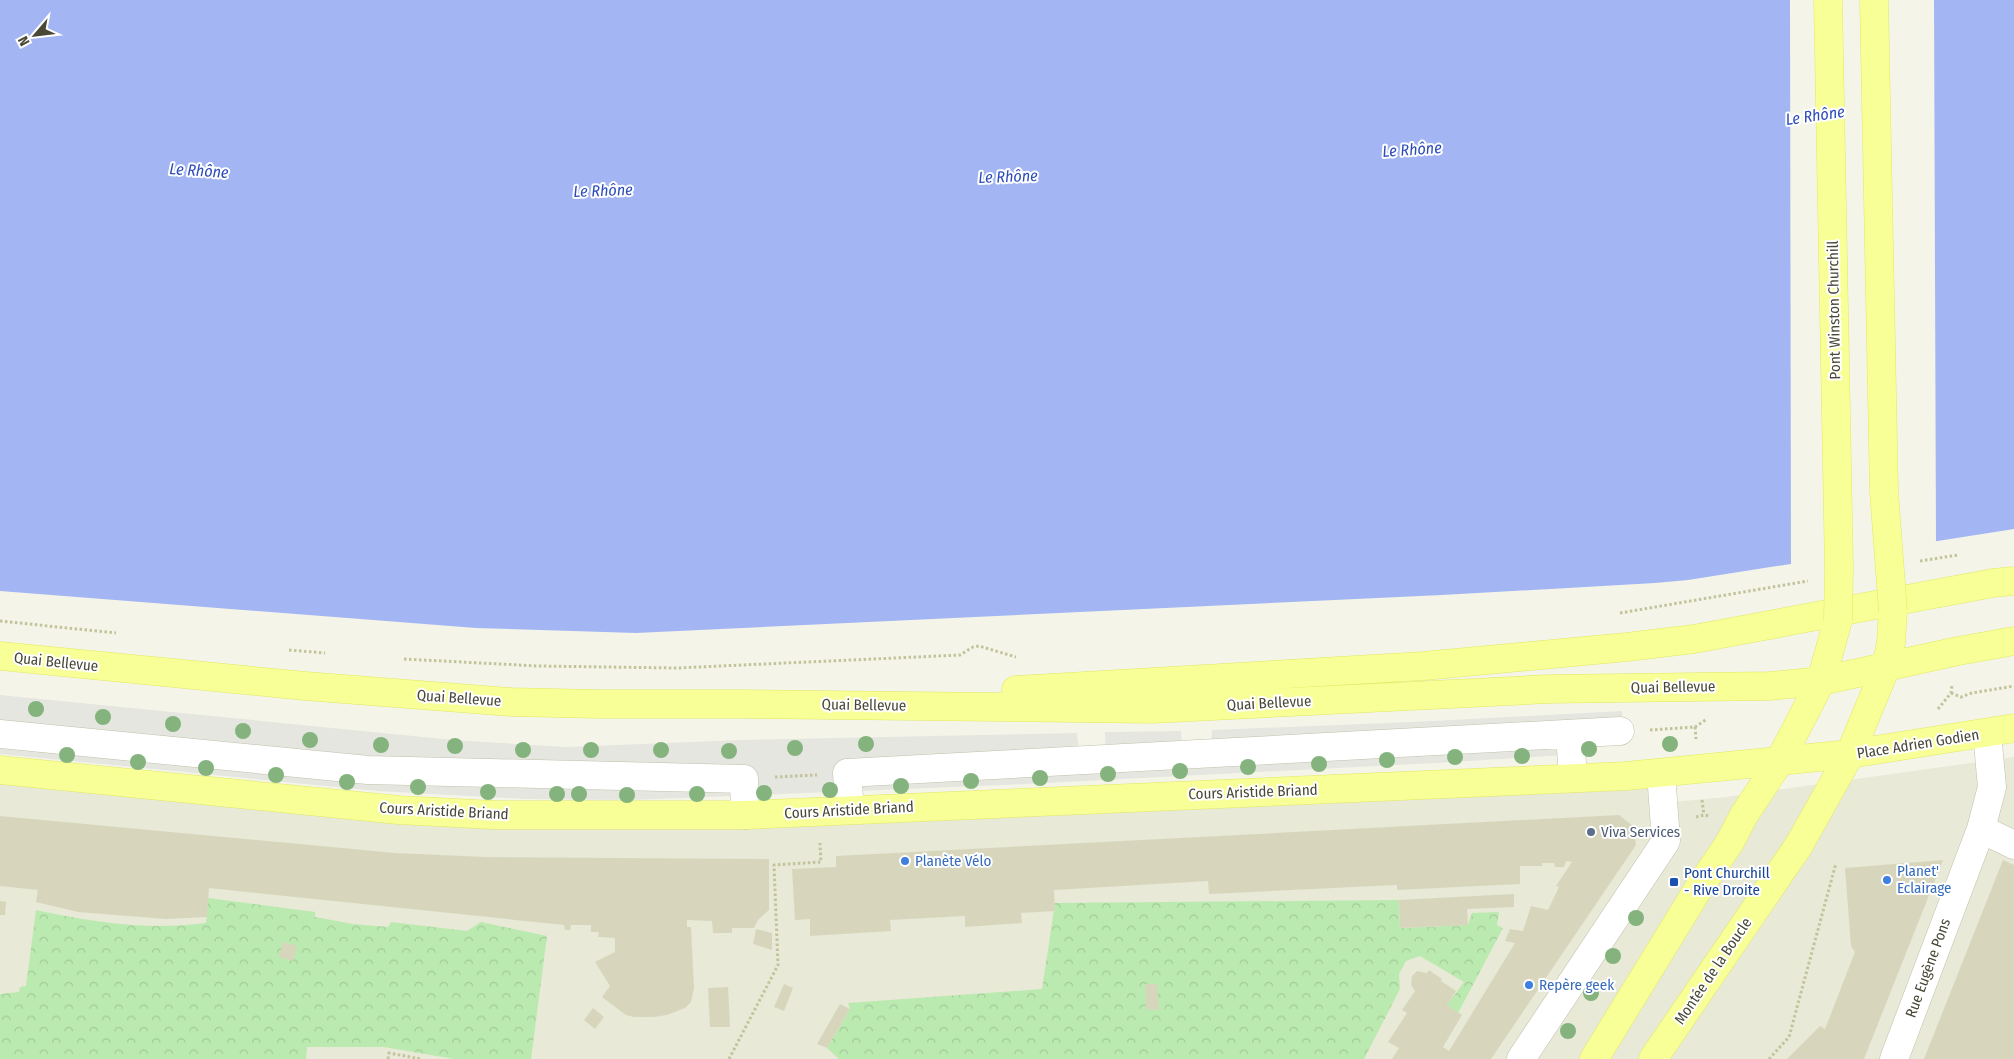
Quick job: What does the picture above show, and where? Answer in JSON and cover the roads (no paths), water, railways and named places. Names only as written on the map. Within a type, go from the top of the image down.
[{"type":"main road","name":"Pont Winston Churchill","points":[[1821,681],[1838,620],[1839,559],[1828,0]]},
{"type":"main road","name":"Place Adrien Godien","points":[[1850,754],[1886,667],[1891,643],[1893,611],[1884,492],[1874,0]]},
{"type":"main road","points":[[742,704],[1346,671],[1627,648],[1694,639],[1993,583],[2014,581]]},
{"type":"main road","points":[[1594,1059],[1697,891],[1730,842],[1744,815],[1779,762],[1821,681],[2004,643]]},
{"type":"main road","name":"Quai Bellevue","points":[[0,656],[305,686],[511,702],[599,704],[1152,709],[1549,689],[1770,686],[1821,681]]},
{"type":"main road","name":"Place Adrien Godien","points":[[1699,770],[1850,754],[2014,728]]},
{"type":"main road","name":"Montée de la Boucle","points":[[1653,1059],[1799,845],[1850,754]]},
{"type":"main road","name":"Cours Aristide Briand","points":[[0,770],[399,810],[495,815],[745,815],[1573,778],[1699,770]]},
{"type":"street","points":[[850,810],[847,773],[1620,732]]},
{"type":"street","name":"Rue Eugène Pons","points":[[1894,1059],[1981,828],[1992,787],[1987,733]]},
{"type":"street","points":[[0,734],[368,770],[744,779],[745,815]]},
{"type":"street","points":[[1570,734],[1573,778]]},
{"type":"street","points":[[1521,1059],[1666,841],[1661,773]]},
{"type":"street","points":[[1981,828],[2014,845]]},
{"type":"water","name":"Le Rhône","points":[[0,0],[2014,0],[2014,529],[1688,580],[1655,583],[1442,595],[636,633],[476,628],[0,591]]},
{"type":"place","name":"Viva Services","points":[[1591,832]]},
{"type":"place","name":"Planète Vélo","points":[[905,861]]},
{"type":"place","name":"Planet' Eclairage","points":[[1887,880]]},
{"type":"place","name":"Pont Churchill - Rive Droite","points":[[1674,882]]},
{"type":"place","name":"Repère geek","points":[[1529,985]]}]
